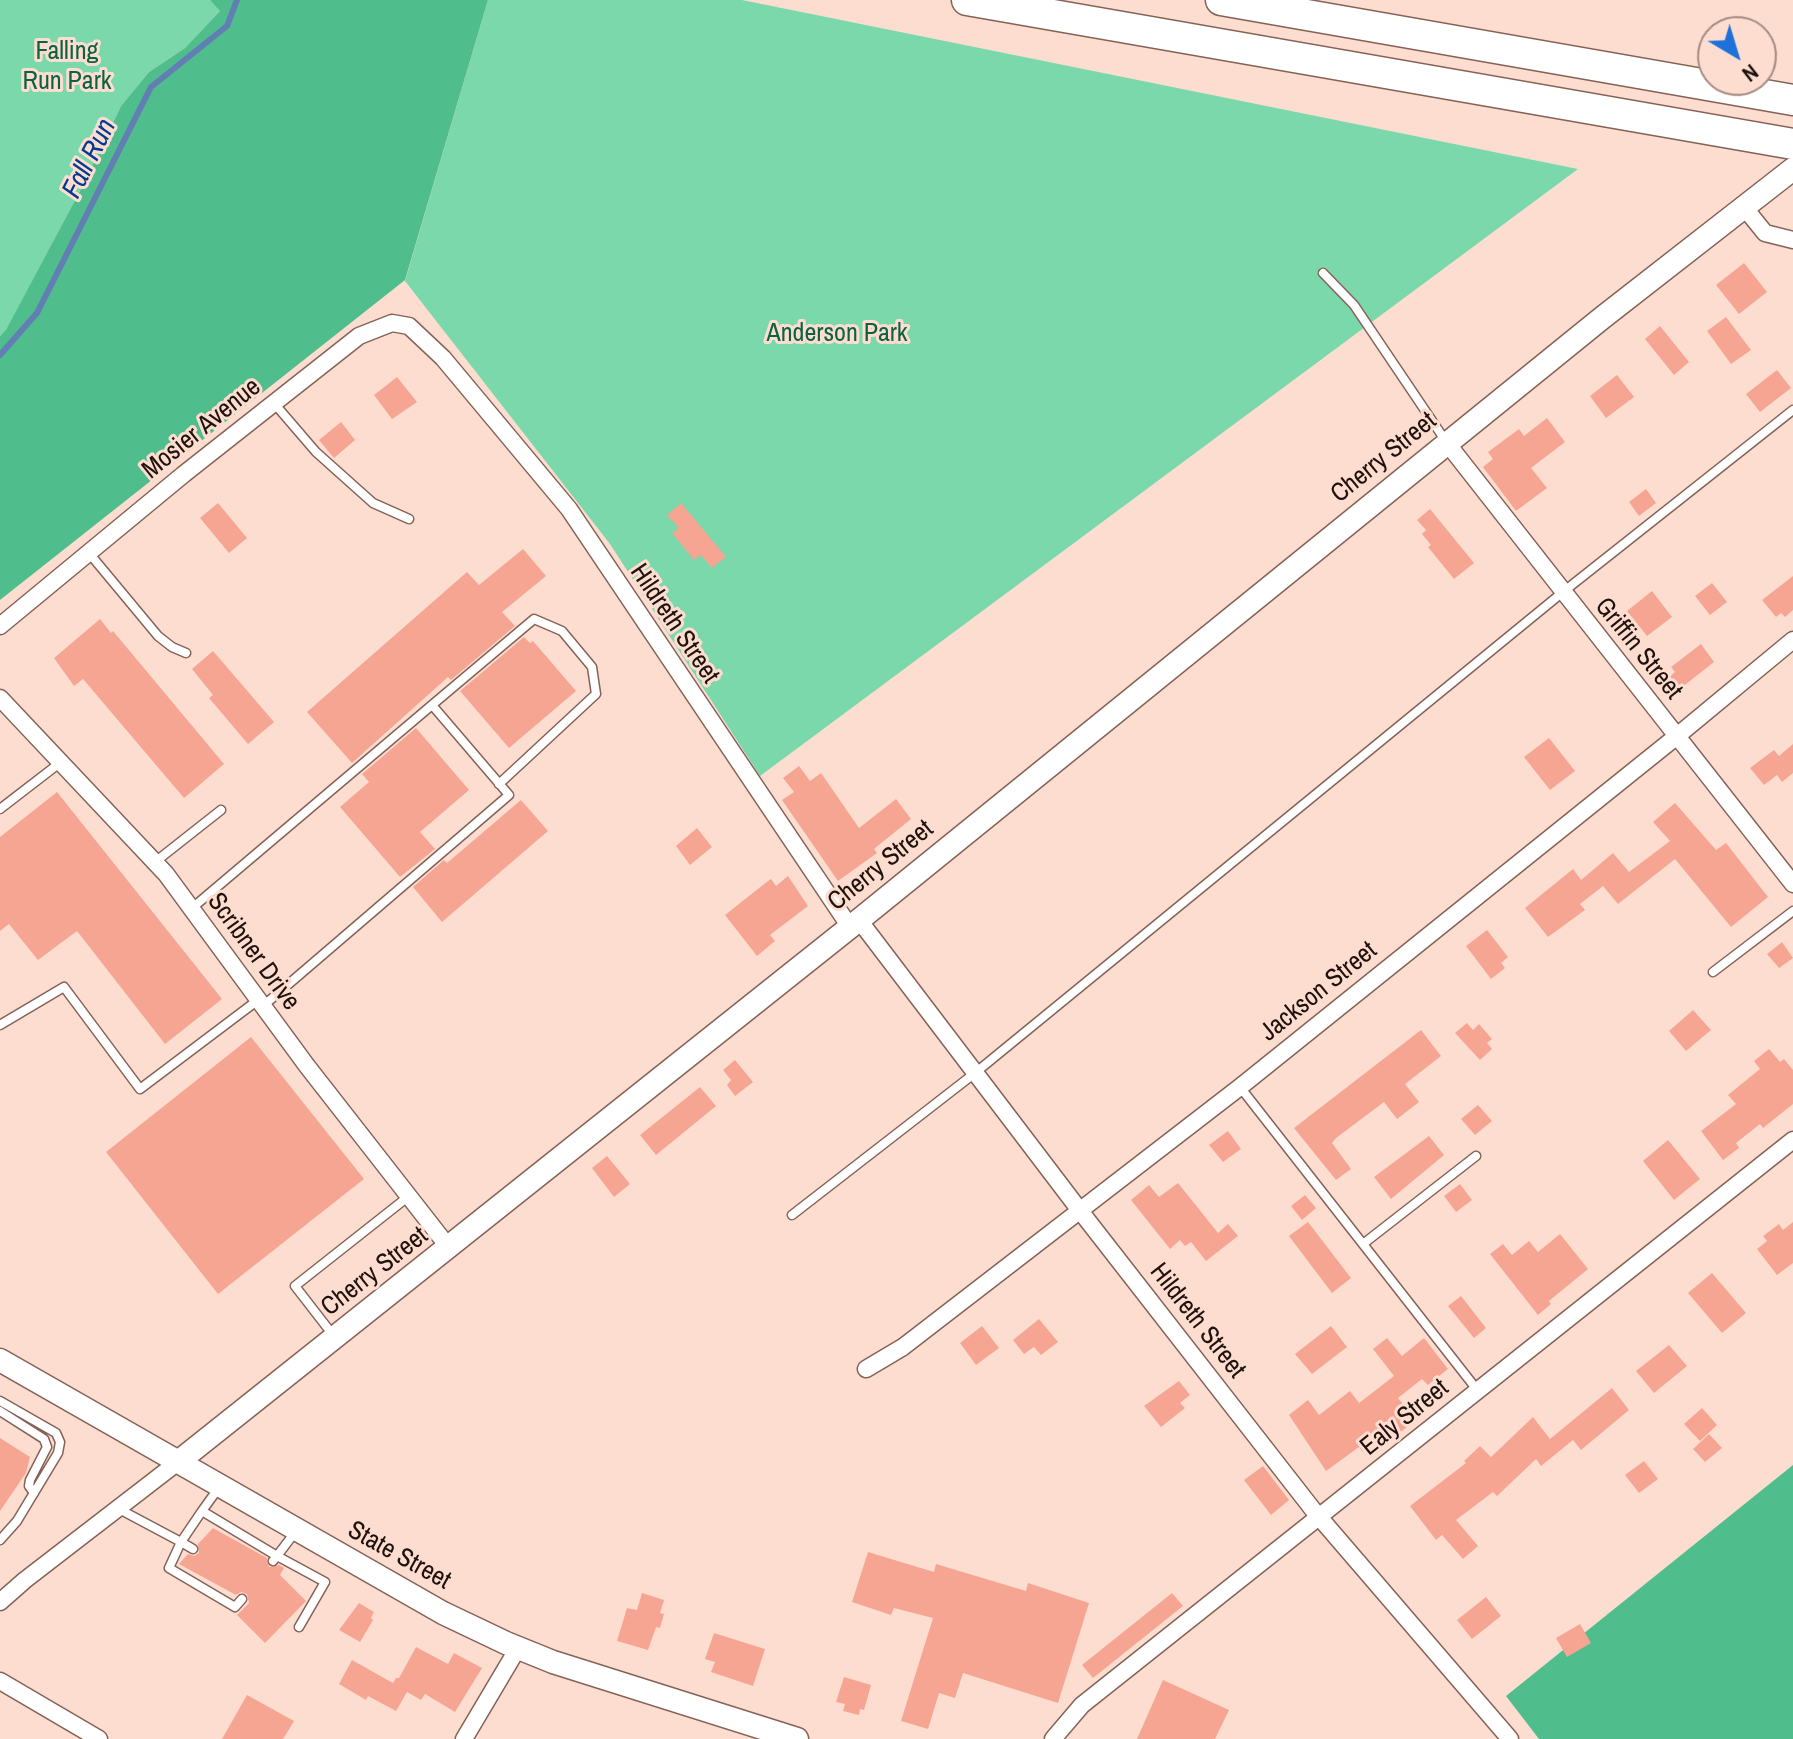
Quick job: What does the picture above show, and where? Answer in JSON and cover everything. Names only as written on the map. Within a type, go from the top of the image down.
[{"type":"highway","points":[[967,0],[1793,144]]},
{"type":"highway","points":[[1221,0],[1787,99]]},
{"type":"street","name":"Cherry Street","points":[[0,1602],[450,1249],[1447,443],[1793,169]]},
{"type":"street","points":[[1744,207],[1765,233],[1793,240]]},
{"type":"street","name":"Mosier Avenue","points":[[0,626],[273,402],[359,336],[383,325],[400,323],[409,326],[443,358]]},
{"type":"street","name":"Hildreth Street","points":[[443,358],[569,509],[855,924],[975,1073],[1320,1517],[1510,1739]]},
{"type":"street","name":"Griffin Street","points":[[1447,443],[1793,884]]},
{"type":"street","name":"Jackson Street","points":[[866,1369],[903,1347],[1240,1087],[1793,640]]},
{"type":"street","name":"Scribner Drive","points":[[0,698],[155,862],[450,1249]]},
{"type":"street","name":"Ealy Street","points":[[1053,1739],[1082,1705],[1793,1140]]},
{"type":"street","name":"State Street","points":[[0,1360],[443,1613],[518,1648],[797,1739]]},
{"type":"street","points":[[464,1739],[518,1648]]},
{"type":"street","points":[[0,1681],[99,1739]]},
{"type":"lane","points":[[1323,273],[1354,305],[1447,443]]},
{"type":"lane","points":[[273,402],[316,452],[373,503],[409,519]]},
{"type":"lane","points":[[792,1215],[975,1073],[1563,592],[1793,410]]},
{"type":"lane","points":[[89,553],[158,636],[186,653]]},
{"type":"lane","points":[[191,909],[534,619],[562,631],[592,667],[596,694],[499,784]]},
{"type":"lane","points":[[0,1025],[64,987],[140,1089],[260,1003],[509,795],[432,705]]},
{"type":"lane","points":[[0,809],[61,762]]},
{"type":"lane","points":[[155,862],[221,810]]},
{"type":"lane","points":[[1713,972],[1793,911]]},
{"type":"lane","points":[[1240,1087],[1478,1391]]},
{"type":"lane","points":[[1363,1244],[1476,1156]]},
{"type":"lane","points":[[336,1339],[295,1286],[409,1196]]},
{"type":"lane","points":[[0,1401],[56,1433],[60,1442],[58,1453],[17,1521],[0,1540]]},
{"type":"lane","points":[[0,1411],[44,1439],[47,1447],[30,1480],[29,1486],[34,1493]]},
{"type":"lane","points":[[220,1486],[181,1542],[169,1568],[235,1607],[242,1599]]},
{"type":"lane","points":[[118,1508],[193,1549]]},
{"type":"lane","points":[[202,1511],[275,1558],[325,1582],[299,1627]]},
{"type":"lane","points":[[275,1558],[297,1530]]},
{"type":"green space","name":"Falling Run Park","points":[[0,0],[210,0],[221,10],[185,48],[149,72],[121,106],[81,189],[6,331],[0,336]]},
{"type":"green space","points":[[210,0],[488,0],[405,280],[0,600],[0,336],[81,189],[121,106],[149,72],[185,48],[220,11]]},
{"type":"green space","name":"Anderson Park","points":[[488,0],[742,0],[1578,169],[760,776],[610,544],[405,281]]},
{"type":"green space","points":[[1793,1465],[1793,1739],[1539,1739],[1506,1696]]},
{"type":"building","points":[[1744,263],[1767,292],[1739,314],[1716,285]]},
{"type":"building","points":[[1726,317],[1751,350],[1731,364],[1707,331]]},
{"type":"building","points":[[1660,326],[1689,362],[1674,375],[1645,339]]},
{"type":"building","points":[[1777,370],[1791,388],[1760,412],[1746,394]]},
{"type":"building","points":[[1617,375],[1634,397],[1606,418],[1590,396]]},
{"type":"building","points":[[397,377],[417,402],[392,419],[374,395]]},
{"type":"building","points":[[1547,418],[1565,442],[1531,468],[1547,488],[1516,511],[1483,467],[1493,459],[1488,452],[1519,429],[1524,436]]},
{"type":"building","points":[[341,422],[355,440],[334,458],[319,440]]},
{"type":"building","points":[[1646,489],[1656,503],[1639,516],[1629,502]]},
{"type":"building","points":[[218,503],[247,538],[229,553],[200,518]]},
{"type":"building","points":[[681,503],[726,557],[712,568],[701,555],[694,560],[672,533],[679,528],[667,515]]},
{"type":"building","points":[[1430,509],[1474,563],[1454,579],[1428,547],[1431,545],[1422,534],[1426,530],[1417,520]]},
{"type":"building","points":[[523,549],[546,576],[502,612],[515,626],[451,680],[448,677],[352,763],[307,712],[467,572],[479,585]]},
{"type":"building","points":[[1793,576],[1793,610],[1785,617],[1781,613],[1776,617],[1762,600]]},
{"type":"building","points":[[1712,583],[1727,602],[1710,615],[1695,596]]},
{"type":"building","points":[[1652,591],[1672,617],[1647,636],[1627,611]]},
{"type":"building","points":[[100,619],[224,764],[184,798],[83,679],[74,686],[54,658]]},
{"type":"building","points":[[524,637],[530,643],[533,641],[576,691],[509,748],[460,691]]},
{"type":"building","points":[[1701,644],[1714,662],[1676,692],[1666,680],[1675,672],[1671,667]]},
{"type":"building","points":[[213,651],[274,722],[248,744],[209,698],[213,695],[192,669]]},
{"type":"building","points":[[416,728],[469,790],[420,832],[435,849],[400,877],[340,807],[369,782],[362,774]]},
{"type":"building","points":[[1549,738],[1575,771],[1550,790],[1524,757]]},
{"type":"building","points":[[1793,744],[1793,773],[1782,782],[1777,775],[1764,785],[1750,768],[1774,750],[1779,756]]},
{"type":"building","points":[[799,766],[810,781],[821,773],[859,828],[896,799],[911,819],[874,849],[877,853],[838,881],[782,800],[794,792],[783,778]]},
{"type":"building","points":[[57,792],[222,999],[165,1044],[77,931],[38,960],[9,924],[0,931],[0,837]]},
{"type":"building","points":[[521,800],[548,831],[442,922],[413,887],[444,860],[447,863]]},
{"type":"building","points":[[1675,803],[1716,850],[1726,843],[1768,897],[1731,927],[1675,859],[1618,904],[1603,886],[1580,904],[1585,910],[1548,937],[1525,908],[1573,869],[1581,880],[1613,853],[1629,872],[1670,841],[1653,822]]},
{"type":"building","points":[[697,828],[712,847],[690,865],[676,846]]},
{"type":"building","points":[[788,876],[808,906],[770,935],[775,941],[757,956],[725,915],[771,879],[776,886]]},
{"type":"building","points":[[1487,930],[1508,957],[1501,963],[1505,968],[1491,979],[1466,946]]},
{"type":"building","points":[[1782,942],[1793,958],[1779,968],[1767,954]]},
{"type":"building","points":[[1693,1010],[1711,1030],[1686,1051],[1669,1031]]},
{"type":"building","points":[[1467,1023],[1473,1030],[1479,1024],[1492,1039],[1487,1043],[1492,1049],[1480,1060],[1455,1033]]},
{"type":"building","points":[[1421,1030],[1441,1056],[1405,1084],[1419,1102],[1397,1119],[1384,1102],[1336,1138],[1332,1143],[1351,1169],[1336,1180],[1294,1128]]},
{"type":"building","points":[[251,1037],[364,1179],[218,1294],[106,1152]]},
{"type":"building","points":[[1769,1049],[1780,1062],[1784,1059],[1793,1070],[1793,1104],[1763,1128],[1760,1124],[1736,1143],[1739,1148],[1723,1160],[1701,1131],[1736,1104],[1728,1095],[1760,1069],[1754,1061]]},
{"type":"building","points":[[735,1060],[753,1082],[735,1096],[727,1085],[731,1080],[723,1070]]},
{"type":"building","points":[[700,1087],[716,1106],[656,1155],[640,1135]]},
{"type":"building","points":[[1478,1105],[1492,1121],[1475,1135],[1461,1119]]},
{"type":"building","points":[[1228,1131],[1241,1149],[1223,1162],[1209,1145]]},
{"type":"building","points":[[1429,1136],[1444,1155],[1391,1199],[1374,1177]]},
{"type":"building","points":[[1668,1140],[1700,1179],[1674,1200],[1643,1161]]},
{"type":"building","points":[[607,1156],[630,1184],[614,1197],[592,1168]]},
{"type":"building","points":[[1178,1183],[1218,1233],[1228,1224],[1238,1236],[1206,1261],[1191,1242],[1185,1246],[1180,1240],[1170,1249],[1131,1200],[1149,1185],[1159,1197]]},
{"type":"building","points":[[1460,1184],[1472,1200],[1456,1212],[1444,1196]]},
{"type":"building","points":[[1305,1195],[1316,1208],[1302,1220],[1291,1206]]},
{"type":"building","points":[[1308,1222],[1351,1278],[1332,1293],[1289,1236]]},
{"type":"building","points":[[1793,1222],[1793,1263],[1777,1275],[1757,1249],[1767,1241],[1763,1236],[1779,1224],[1783,1230]]},
{"type":"building","points":[[1560,1234],[1588,1269],[1549,1301],[1551,1304],[1538,1315],[1490,1254],[1503,1244],[1512,1255],[1529,1241],[1538,1252]]},
{"type":"building","points":[[1712,1273],[1746,1313],[1722,1333],[1688,1293]]},
{"type":"building","points":[[1461,1296],[1486,1328],[1474,1338],[1448,1306]]},
{"type":"building","points":[[1039,1319],[1058,1342],[1041,1355],[1034,1347],[1024,1354],[1013,1340]]},
{"type":"building","points":[[982,1326],[999,1348],[976,1365],[960,1343]]},
{"type":"building","points":[[1331,1326],[1347,1347],[1312,1374],[1295,1354]]},
{"type":"building","points":[[1387,1338],[1402,1356],[1424,1338],[1448,1369],[1428,1385],[1422,1379],[1398,1398],[1416,1420],[1398,1434],[1393,1429],[1363,1452],[1359,1447],[1326,1471],[1289,1415],[1308,1400],[1319,1415],[1350,1391],[1359,1403],[1394,1376],[1373,1349]]},
{"type":"building","points":[[1669,1345],[1687,1366],[1654,1393],[1636,1371]]},
{"type":"building","points":[[1179,1381],[1190,1395],[1180,1403],[1185,1408],[1161,1427],[1144,1406]]},
{"type":"building","points":[[1612,1388],[1629,1410],[1581,1450],[1573,1440],[1541,1466],[1536,1459],[1497,1496],[1493,1492],[1456,1520],[1478,1546],[1463,1559],[1442,1535],[1436,1540],[1410,1506],[1466,1463],[1464,1461],[1480,1446],[1491,1457],[1533,1417],[1550,1439]]},
{"type":"building","points":[[1702,1408],[1717,1425],[1700,1441],[1684,1424]]},
{"type":"building","points":[[1709,1434],[1722,1448],[1705,1462],[1693,1449]]},
{"type":"building","points":[[0,1438],[30,1457],[26,1473],[0,1511]]},
{"type":"building","points":[[1644,1461],[1658,1479],[1639,1493],[1625,1475]]},
{"type":"building","points":[[1263,1466],[1289,1500],[1271,1515],[1244,1480]]},
{"type":"building","points":[[213,1528],[267,1558],[269,1567],[279,1565],[284,1568],[280,1575],[306,1601],[265,1643],[237,1615],[249,1603],[247,1594],[241,1592],[236,1595],[179,1564],[188,1554],[194,1556],[199,1553],[198,1544]]},
{"type":"building","points":[[868,1552],[934,1572],[936,1564],[1026,1591],[1028,1583],[1089,1603],[1058,1703],[963,1673],[955,1698],[939,1693],[928,1729],[901,1721],[933,1618],[894,1608],[891,1615],[852,1602]]},
{"type":"building","points":[[642,1593],[664,1600],[660,1628],[656,1627],[648,1650],[617,1641],[627,1608],[637,1610]]},
{"type":"building","points":[[1172,1593],[1183,1606],[1093,1678],[1082,1665]]},
{"type":"building","points":[[1486,1597],[1501,1616],[1472,1639],[1457,1620]]},
{"type":"building","points":[[359,1603],[374,1612],[373,1620],[360,1642],[339,1630]]},
{"type":"building","points":[[1580,1624],[1591,1643],[1567,1657],[1556,1638]]},
{"type":"building","points":[[714,1633],[765,1649],[753,1686],[711,1672],[715,1662],[705,1659]]},
{"type":"building","points":[[416,1647],[448,1664],[454,1653],[482,1668],[455,1712],[425,1694],[421,1700],[407,1692],[396,1711],[368,1696],[366,1700],[339,1684],[352,1660],[393,1683]]},
{"type":"building","points":[[844,1677],[871,1685],[864,1710],[860,1709],[859,1715],[843,1711],[845,1704],[836,1702]]},
{"type":"building","points":[[1163,1680],[1229,1710],[1215,1739],[1137,1739]]},
{"type":"building","points":[[247,1695],[294,1721],[283,1739],[222,1739]]},
{"type":"waterway","name":"Fall Run","points":[[0,355],[37,313],[151,87],[227,26],[237,0]]}]
